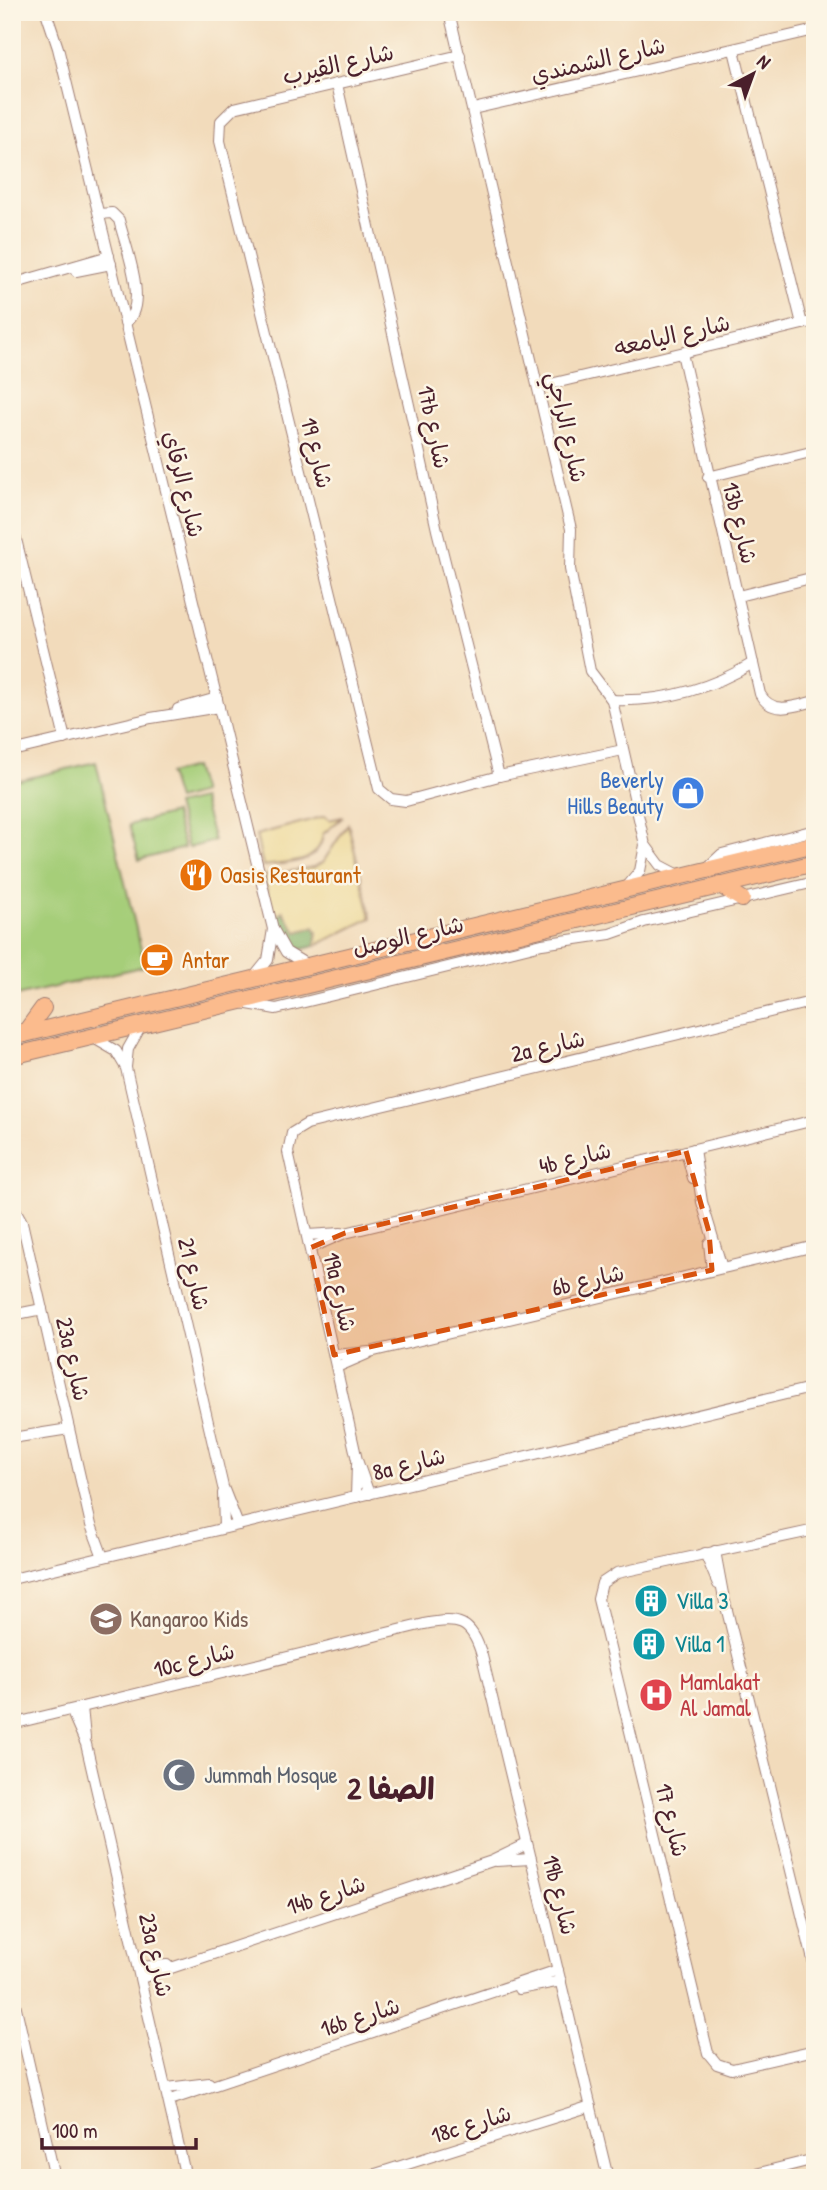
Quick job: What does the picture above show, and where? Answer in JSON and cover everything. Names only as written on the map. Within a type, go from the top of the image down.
[{"type":"main road","name":"شارع الوصل","points":[[18,1035],[815,844]]},
{"type":"main road","name":"شارع الوصل","points":[[12,1056],[235,1000],[815,863]]},
{"type":"main road","points":[[720,885],[742,899]]},
{"type":"main road","points":[[18,1035],[43,1008]]},
{"type":"street","name":"شارع الرقاي","points":[[46,12],[58,48],[273,929],[286,952],[309,966]]},
{"type":"street","name":"شارع الرقاي","points":[[53,12],[58,48]]},
{"type":"street","name":"شارع الراجي","points":[[449,12],[571,529],[570,569],[590,671],[612,700],[645,845]]},
{"type":"street","name":"شارع الشمندي","points":[[472,109],[815,30]]},
{"type":"street","points":[[734,50],[802,324]]},
{"type":"street","name":"شارع القيرب","points":[[227,113],[234,108],[460,55]]},
{"type":"street","name":"17b شارع","points":[[337,84],[437,532],[499,776]]},
{"type":"street","name":"شارع 19","points":[[227,113],[219,131],[220,141],[377,784],[391,799],[407,802],[499,776]]},
{"type":"street","points":[[99,214],[108,212],[115,215],[138,299],[133,316],[125,323]]},
{"type":"street","points":[[12,284],[110,260]]},
{"type":"street","name":"شارع اليامعه","points":[[538,387],[815,321]]},
{"type":"street","name":"13b شارع","points":[[682,353],[708,477],[764,701],[781,709],[815,701]]},
{"type":"street","points":[[708,477],[815,451]]},
{"type":"street","points":[[12,523],[65,738]]},
{"type":"street","points":[[738,596],[815,577]]},
{"type":"street","points":[[612,700],[649,700],[685,694],[720,681],[753,663]]},
{"type":"street","points":[[12,751],[218,702]]},
{"type":"street","points":[[499,776],[623,750]]},
{"type":"street","name":"شارع الوصل","points":[[705,870],[722,854],[815,830]]},
{"type":"street","points":[[645,845],[660,865],[682,876]]},
{"type":"street","points":[[623,890],[640,871],[645,845]]},
{"type":"street","points":[[235,1000],[276,1009],[542,944],[610,934],[643,922],[815,882]]},
{"type":"street","name":"شارع الرقاي","points":[[252,979],[268,960],[273,929]]},
{"type":"street","name":"2a شارع","points":[[292,1133],[307,1124],[815,1001]]},
{"type":"street","name":"شارع 21","points":[[126,1068],[132,1040],[142,1024]]},
{"type":"street","name":"شارع 21","points":[[92,1036],[116,1051],[126,1068],[224,1489],[238,1525]]},
{"type":"street","name":"4b شارع","points":[[310,1248],[345,1233],[815,1120]]},
{"type":"street","name":"19a شارع","points":[[292,1133],[288,1152],[357,1460],[369,1494]]},
{"type":"street","points":[[690,1150],[717,1269]]},
{"type":"street","name":"23a شارع","points":[[12,1204],[22,1222],[98,1558]]},
{"type":"street","name":"4b شارع","points":[[307,1235],[345,1233]]},
{"type":"street","name":"6b شارع","points":[[334,1355],[370,1352],[815,1246]]},
{"type":"street","points":[[12,1312],[41,1305]]},
{"type":"street","name":"6b شارع","points":[[337,1367],[370,1352]]},
{"type":"street","points":[[812,1387],[815,1405]]},
{"type":"street","name":"8a شارع","points":[[12,1579],[812,1387]]},
{"type":"street","points":[[15,1437],[68,1425]]},
{"type":"street","name":"19a شارع","points":[[356,1497],[357,1460]]},
{"type":"street","name":"شارع 21","points":[[224,1489],[224,1528]]},
{"type":"street","points":[[815,1523],[788,1533],[710,1552],[723,1594],[815,1968]]},
{"type":"street","points":[[788,1533],[815,1530]]},
{"type":"street","name":"شارع 17","points":[[710,1552],[617,1573],[602,1583],[598,1599],[709,2053],[717,2064],[732,2069],[815,2050]]},
{"type":"street","name":"10c شارع","points":[[12,1724],[424,1624],[447,1620],[465,1625]]},
{"type":"street","name":"19b شارع","points":[[465,1625],[475,1635],[482,1656],[608,2178]]},
{"type":"street","name":"23a شارع","points":[[76,1708],[140,1972],[186,2178]]},
{"type":"street","name":"14b شارع","points":[[140,1972],[171,1965],[492,1861],[527,1844]]},
{"type":"street","name":"14b شارع","points":[[492,1861],[531,1859]]},
{"type":"street","name":"16b شارع","points":[[170,2101],[558,1970]]},
{"type":"street","name":"16b شارع","points":[[505,1990],[561,1981]]},
{"type":"street","points":[[12,1990],[55,2178]]},
{"type":"street","name":"16b شارع","points":[[167,2088],[227,2080]]},
{"type":"street","name":"18c شارع","points":[[363,2178],[591,2106]]},
{"type":"street","points":[[740,2178],[815,2158]]},
{"type":"highlighted area","points":[[686,1151],[709,1232],[712,1270],[334,1355],[310,1248],[345,1233]]},
{"type":"green space","points":[[96,762],[145,966],[12,997],[12,782]]},
{"type":"green space","points":[[194,767],[202,793],[177,800],[169,774]]},
{"type":"green space","points":[[202,799],[214,841],[188,848],[176,805]]},
{"type":"green space","points":[[174,813],[184,848],[139,860],[129,825]]},
{"type":"green space","points":[[280,911],[294,924],[297,932],[311,927],[317,928],[315,946],[300,950],[286,945],[273,920]]},
{"type":"sand","points":[[325,816],[329,820],[343,817],[323,834],[316,852],[310,857],[263,866],[256,835]]},
{"type":"sand","points":[[348,824],[371,918],[315,946],[317,932],[314,927],[297,932],[283,911],[273,920],[264,876],[314,867],[323,862]]},
{"type":"place","name":"Beverly Hills Beauty","points":[[688,793]]},
{"type":"place","name":"Oasis Restaurant","points":[[196,875]]},
{"type":"place","name":"Antar","points":[[157,960]]},
{"type":"place","name":"Villa 3","points":[[651,1601]]},
{"type":"place","name":"Kangaroo Kids","points":[[106,1619]]},
{"type":"place","name":"Villa 1","points":[[649,1644]]},
{"type":"place","name":"Mamlakat Al Jamal","points":[[656,1695]]},
{"type":"place","name":"Jummah Mosque","points":[[179,1775]]},
{"type":"district","name":"الصفا 2","points":[[391,1789]]}]
